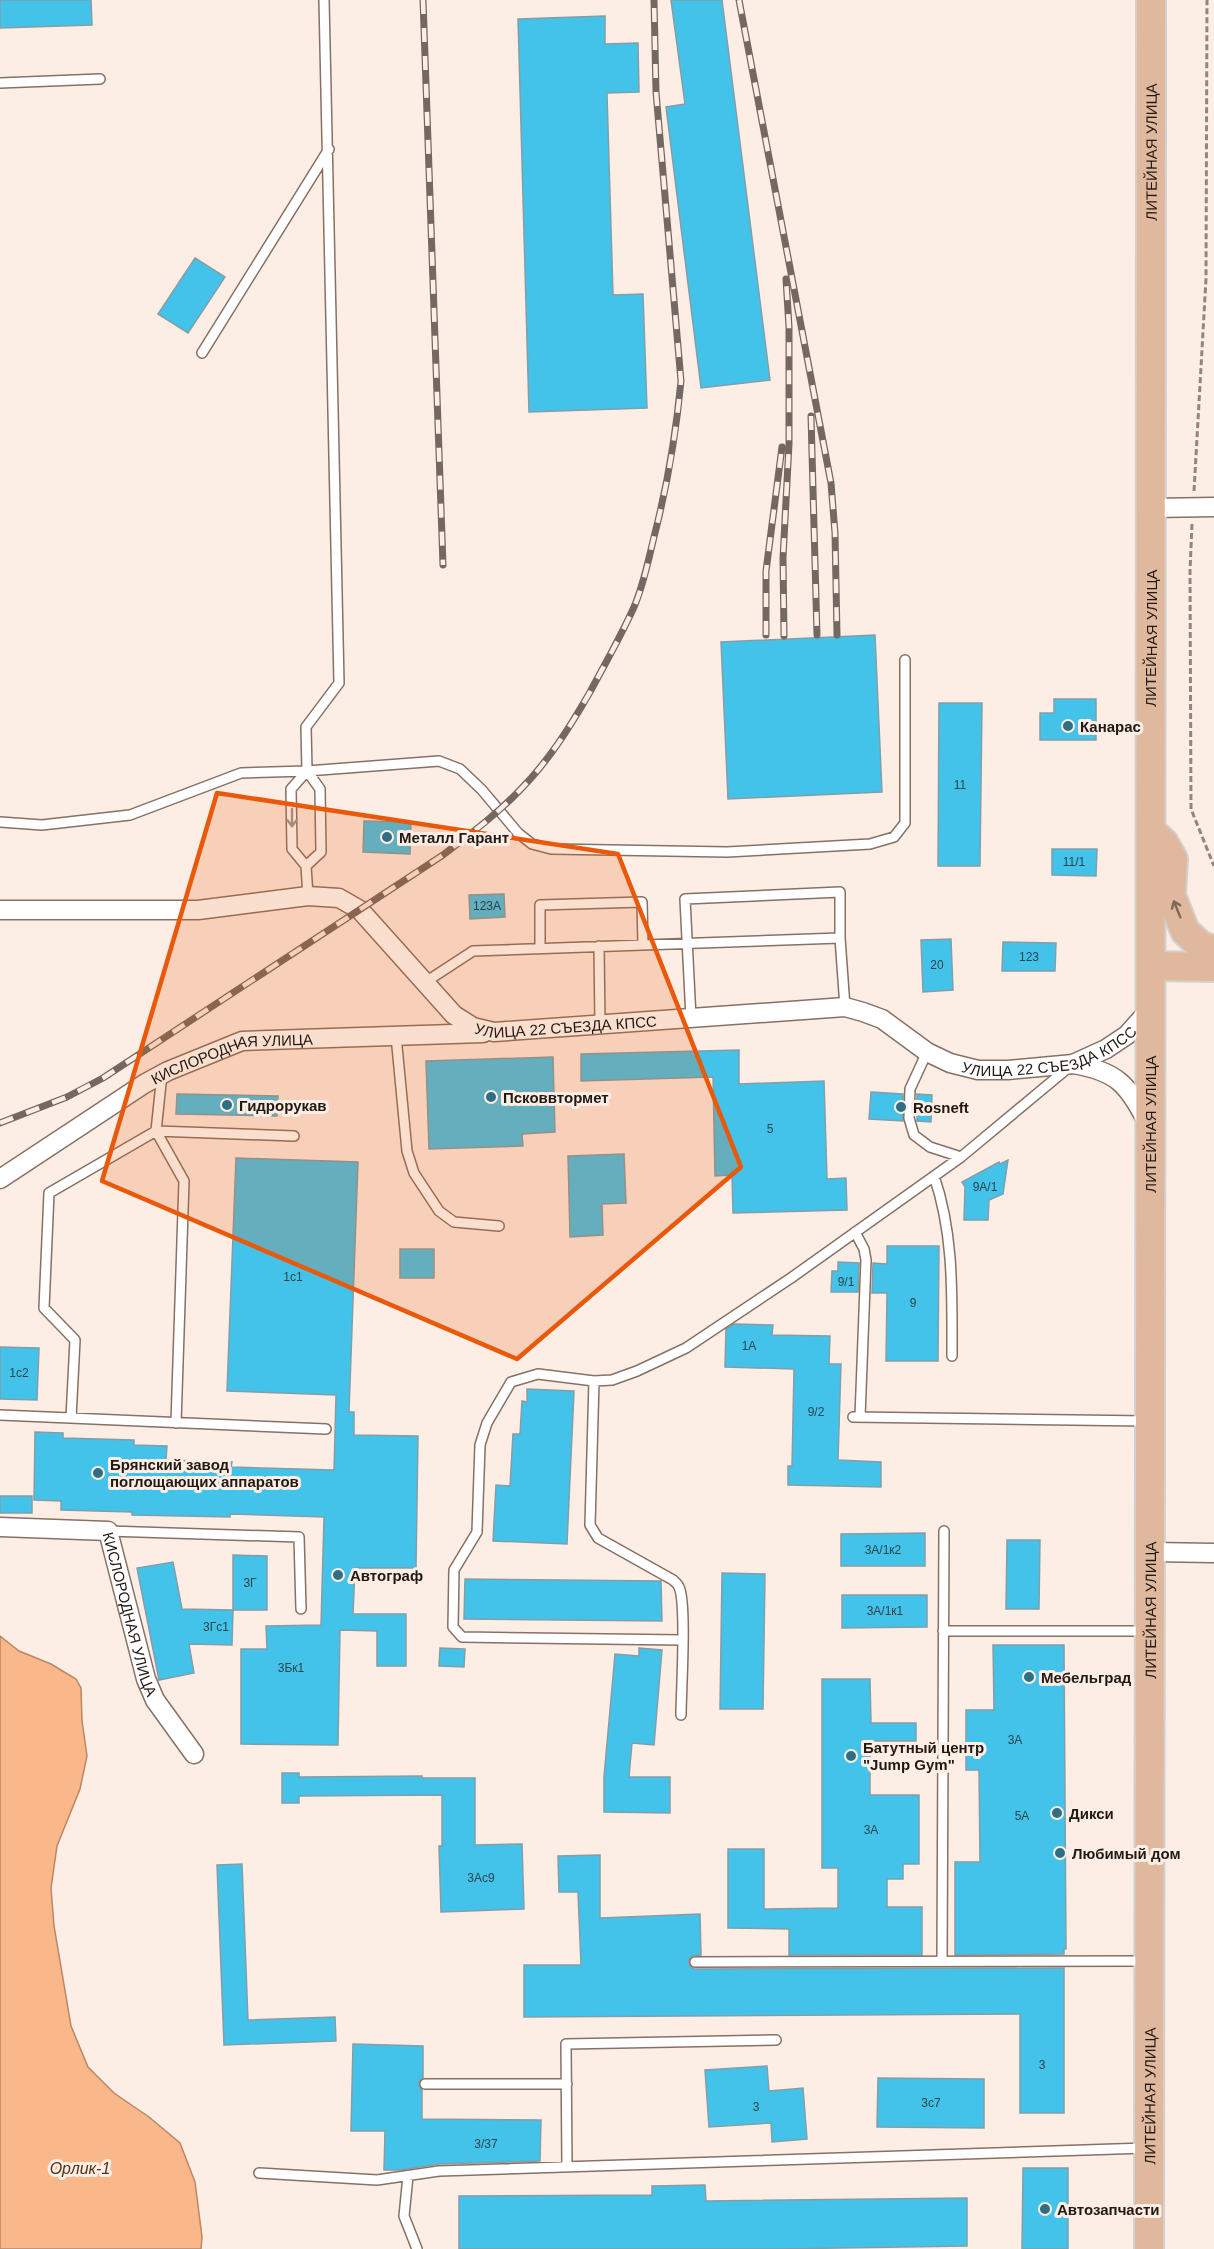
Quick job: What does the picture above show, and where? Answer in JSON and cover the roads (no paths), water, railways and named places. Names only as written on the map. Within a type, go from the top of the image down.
[{"type":"main road","name":"ЛИТЕЙНАЯ УЛИЦА","points":[[1151,0],[1149,2148],[1153,2247]]},
{"type":"main road","points":[[1151,831],[1164,843],[1173,859],[1171,896],[1185,931],[1201,946],[1214,950]]},
{"type":"main road","points":[[1151,966],[1214,967]]},
{"type":"street","points":[[1151,508],[1214,507]]},
{"type":"street","name":"УЛИЦА 22 СЪЕЗДА КПСС","points":[[0,910],[198,910],[308,896],[339,898],[360,910],[444,1005],[463,1022],[494,1032],[844,1007],[882,1020],[927,1052],[950,1063],[978,1070],[1008,1070],[1073,1064],[1106,1049],[1127,1035],[1151,1008]]},
{"type":"street","name":"КИСЛОРОДНАЯ УЛИЦА","points":[[0,1179],[144,1084],[162,1074],[242,1041],[494,1032]]},
{"type":"street","points":[[1073,1064],[1096,1068],[1125,1085],[1137,1102],[1149,1127]]},
{"type":"street","name":"КИСЛОРОДНАЯ УЛИЦА","points":[[0,1527],[108,1531],[146,1679],[155,1700],[194,1754]]},
{"type":"street","points":[[1151,1552],[1214,1553]]},
{"type":"lane","points":[[306,866],[321,852],[320,789],[307,771],[306,727],[339,683],[324,0]]},
{"type":"lane","points":[[0,83],[100,79]]},
{"type":"lane","points":[[202,353],[329,148]]},
{"type":"lane","points":[[0,822],[42,825],[130,815],[241,773],[307,771],[439,761],[460,769],[482,790],[518,833],[532,844],[552,849],[727,852],[870,844],[894,837],[906,823],[905,660]]},
{"type":"lane","points":[[307,771],[291,789],[292,849],[306,866],[308,896]]},
{"type":"lane","points":[[691,1018],[685,899],[840,892],[844,1007]]},
{"type":"lane","points":[[540,948],[540,906],[642,902],[643,945]]},
{"type":"lane","points":[[424,983],[473,951],[840,938]]},
{"type":"lane","points":[[599,946],[600,1025]]},
{"type":"lane","points":[[396,1036],[407,1151],[414,1173],[439,1211],[454,1222],[499,1226]]},
{"type":"lane","points":[[927,1052],[910,1089],[909,1118],[914,1135],[930,1147],[961,1157]]},
{"type":"lane","points":[[682,1640],[462,1637],[453,1627],[454,1570],[477,1532],[480,1445],[492,1415],[512,1382],[538,1374],[594,1381],[612,1380],[686,1348],[961,1157],[1073,1064]]},
{"type":"lane","points":[[162,1074],[156,1131],[184,1181],[176,1423]]},
{"type":"lane","points":[[71,1418],[75,1340],[44,1308],[49,1193],[156,1131],[294,1136]]},
{"type":"lane","points":[[934,1176],[942,1198],[951,1262],[952,1356]]},
{"type":"lane","points":[[855,1232],[864,1249],[866,1260],[857,1417],[1151,1421]]},
{"type":"lane","points":[[594,1381],[590,1525],[598,1538],[673,1580],[680,1587],[681,1715]]},
{"type":"lane","points":[[0,1415],[326,1429]]},
{"type":"lane","points":[[108,1531],[299,1537],[301,1609]]},
{"type":"lane","points":[[942,1961],[944,1531]]},
{"type":"lane","points":[[943,1631],[1151,1631]]},
{"type":"lane","points":[[695,1962],[1150,1961]]},
{"type":"lane","points":[[567,2167],[566,2044],[776,2040]]},
{"type":"lane","points":[[425,2084],[567,2084]]},
{"type":"lane","points":[[259,2173],[377,2180],[439,2171],[1149,2148]]},
{"type":"lane","points":[[408,2176],[404,2217],[417,2249]]},
{"type":"water","name":"Орлик-1","points":[[0,1636],[19,1651],[51,1664],[76,1679],[81,1688],[82,1721],[87,1756],[80,1789],[57,1846],[51,1888],[54,1926],[71,2026],[88,2067],[114,2093],[149,2117],[180,2143],[195,2182],[202,2237],[201,2249],[0,2249]]},
{"type":"railway","points":[[423,0],[443,565]]},
{"type":"railway","points":[[0,1123],[67,1097],[103,1078],[443,855],[492,817],[530,780],[558,744],[582,705],[624,629],[641,589],[668,476],[681,381],[656,92],[654,0]]},
{"type":"railway","points":[[739,0],[831,483],[835,533],[837,635]]},
{"type":"railway","points":[[784,636],[783,558],[789,444],[789,327],[786,279]]},
{"type":"railway","points":[[811,416],[817,635]]},
{"type":"railway","points":[[766,635],[766,571],[782,447]]},
{"type":"place","name":"Канарас","points":[[1068,726]]},
{"type":"place","name":"Металл Гарант","points":[[387,837]]},
{"type":"place","name":"Псковвтормет","points":[[491,1097]]},
{"type":"place","name":"Гидрорукав","points":[[227,1105]]},
{"type":"place","name":"Rosneft","points":[[901,1107]]},
{"type":"place","name":"Брянский завод поглощающих аппаратов","points":[[98,1473]]},
{"type":"place","name":"Автограф","points":[[338,1575]]},
{"type":"place","name":"Мебельград","points":[[1029,1677]]},
{"type":"place","name":"Батутный центр \"Jump Gym\"","points":[[851,1756]]},
{"type":"place","name":"Дикси","points":[[1057,1813]]},
{"type":"place","name":"Любимый дом","points":[[1060,1853]]},
{"type":"place","name":"Автозапчасти","points":[[1045,2209]]}]
